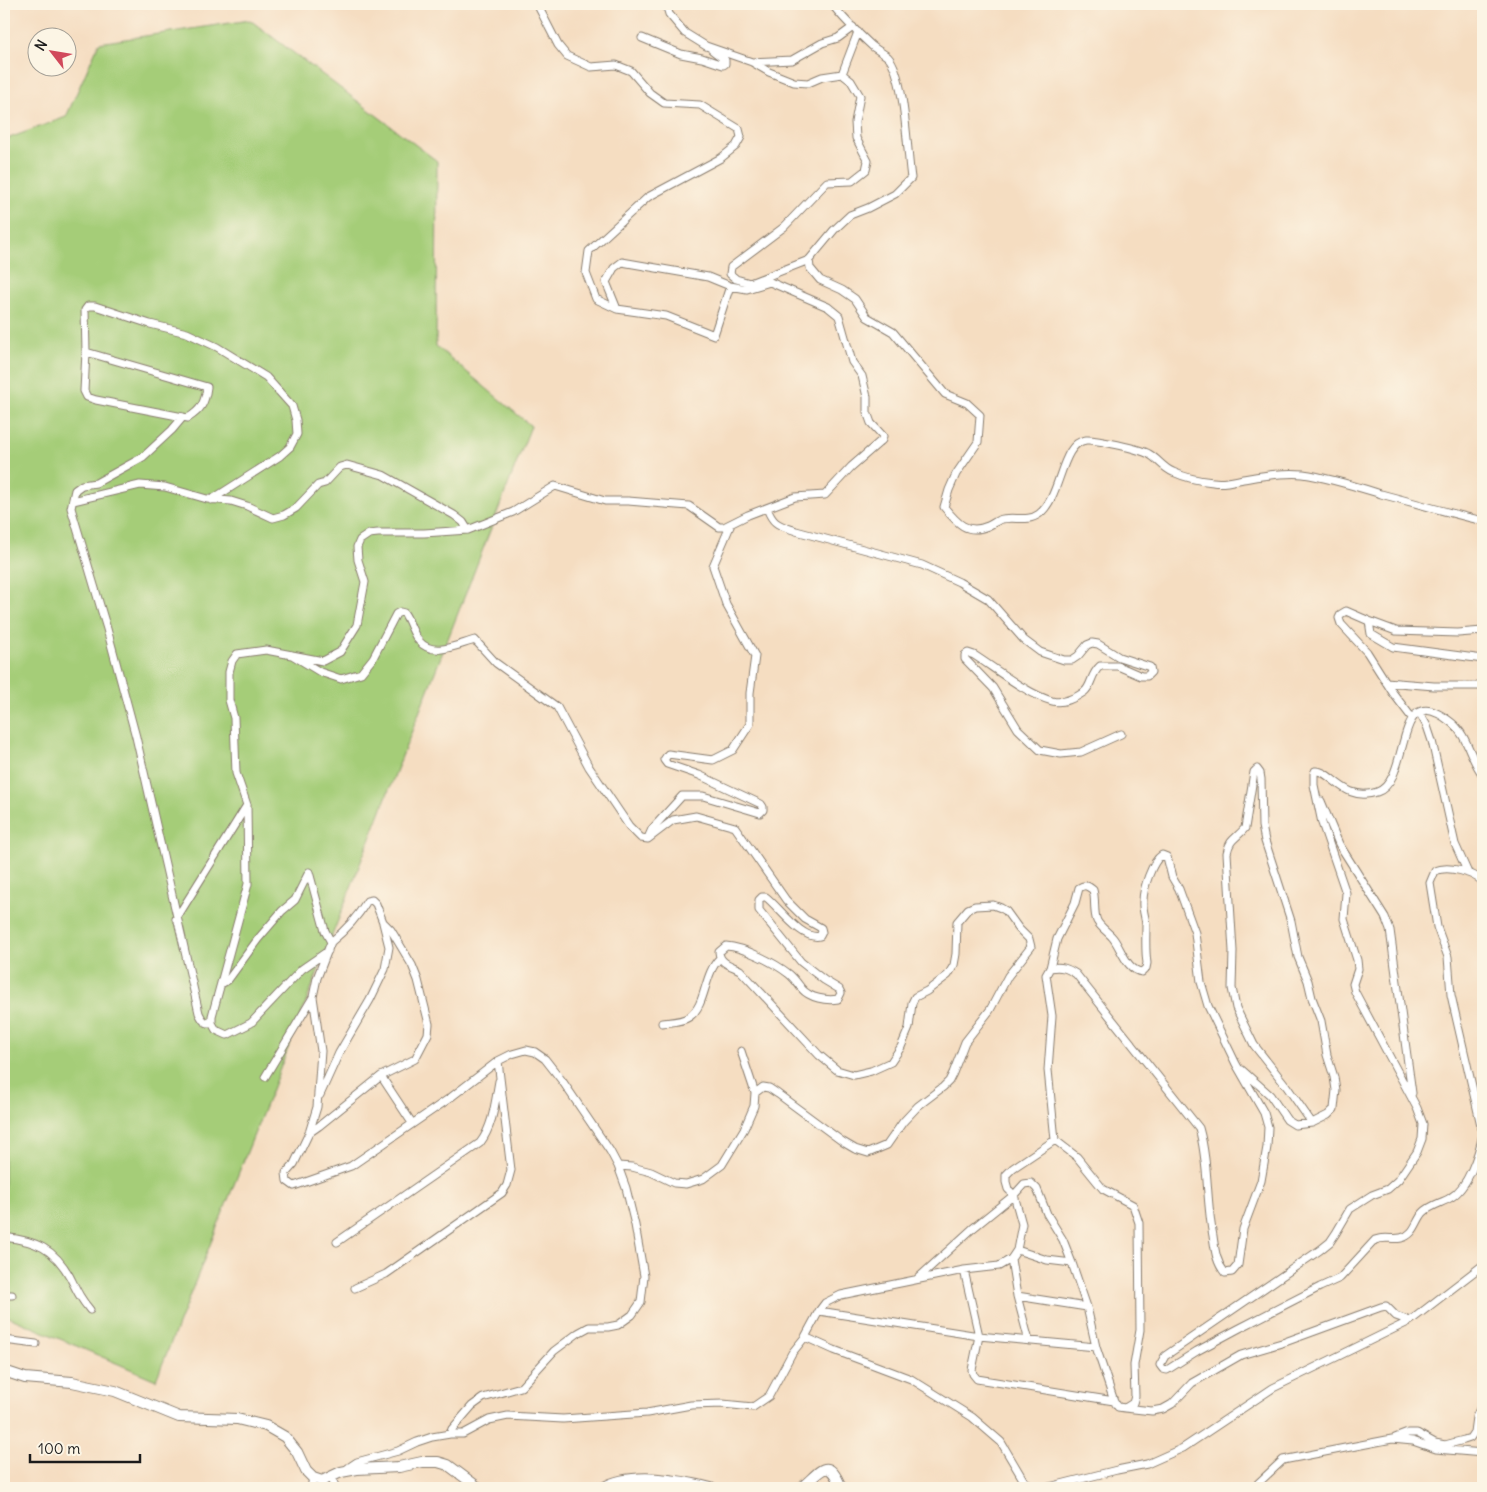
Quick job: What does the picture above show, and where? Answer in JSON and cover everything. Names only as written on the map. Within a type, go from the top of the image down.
[{"type":"main road","points":[[4,1371],[26,1378],[72,1382],[115,1391],[179,1417],[237,1419],[266,1426],[285,1436],[297,1452],[312,1483],[322,1481],[341,1472],[357,1469],[399,1467],[422,1462],[438,1462],[448,1465],[479,1488]]},
{"type":"main road","points":[[801,1488],[817,1472],[825,1469],[832,1471],[841,1488]]},
{"type":"main road","points":[[603,1488],[619,1481],[670,1479],[711,1488]]},
{"type":"street","points":[[537,4],[558,46],[567,56],[591,67],[616,65],[631,71],[650,94],[664,103],[700,105],[739,129],[741,137],[736,146],[721,158],[648,197],[589,251],[586,273],[596,299],[617,309],[666,316],[714,336],[730,286]]},
{"type":"street","points":[[642,38],[681,54],[725,64],[725,60],[685,33],[669,14],[669,4]]},
{"type":"street","points":[[617,309],[606,282],[614,268],[622,262],[708,277],[730,286],[746,289],[809,260],[834,230],[850,215],[895,194],[911,178],[899,82],[889,58],[873,47],[832,4]]},
{"type":"street","points":[[752,62],[792,60],[822,43],[856,30]]},
{"type":"street","points":[[842,74],[856,30]]},
{"type":"street","points":[[328,951],[302,969],[251,1023],[227,1035],[216,1030],[212,1023],[248,884],[247,805],[236,773],[234,718],[229,700],[229,672],[232,661],[237,654],[266,650],[323,661],[340,652],[357,624],[365,582],[358,560],[357,547],[360,540],[369,534],[378,533],[424,533],[468,530],[512,512],[555,486],[605,501],[689,506],[719,527],[724,527],[795,498],[825,495],[851,467],[882,440],[883,436],[870,423],[862,376],[852,362],[839,316],[828,307],[769,279],[750,283],[736,279],[730,274],[731,267],[784,227],[827,182],[852,181],[866,170],[868,161],[856,138],[855,122],[860,96],[851,81],[842,74],[822,77],[808,83],[794,82],[769,72],[752,62],[706,46]]},
{"type":"street","points":[[809,260],[810,268],[820,280],[842,290],[855,299],[867,317],[893,332],[945,394],[967,403],[980,416],[978,442],[956,474],[948,490],[944,507],[955,521],[963,526],[979,529],[1002,519],[1030,518],[1039,514],[1058,487],[1070,450],[1077,443],[1086,440],[1133,448],[1148,453],[1165,468],[1174,473],[1213,482],[1227,483],[1282,474],[1302,474],[1332,480],[1440,511],[1483,521]]},
{"type":"street","points":[[86,352],[207,387],[206,401],[195,414],[188,418],[87,397],[84,391],[86,352],[85,310],[88,306],[95,306],[150,324],[187,332],[217,347],[266,377],[281,391],[292,406],[296,420],[297,434],[290,447],[280,456],[211,500]]},
{"type":"street","points":[[183,417],[143,457],[96,484],[82,485],[75,490],[71,505],[72,515],[107,629],[136,737],[176,920],[199,1013],[203,1021],[208,1024],[212,1023]]},
{"type":"street","points":[[73,501],[140,485],[165,487],[211,500],[247,506],[273,518],[284,516],[296,508],[318,485],[325,484],[340,467],[347,465],[383,475],[454,515],[463,522],[468,530]]},
{"type":"street","points":[[767,508],[771,519],[777,524],[796,531],[922,565],[959,582],[988,599],[1024,640],[1040,652],[1064,660],[1072,660],[1087,645],[1092,643],[1098,644],[1119,656],[1150,667],[1151,672],[1147,676],[1141,676],[1118,666],[1100,666],[1094,671],[1087,690],[1079,696],[1068,700],[1053,701],[1031,692],[974,655],[965,654],[965,659],[993,688],[1018,729],[1040,750],[1061,754],[1081,752],[1121,734]]},
{"type":"street","points":[[648,839],[652,829],[682,796],[703,796],[760,813],[763,810],[761,804],[699,775],[667,764],[664,760],[668,754],[713,760],[733,750],[750,724],[750,693],[755,656],[726,604],[713,566],[731,524]]},
{"type":"street","points":[[1412,718],[1367,652],[1341,624],[1339,618],[1341,614],[1346,611],[1396,631],[1458,633],[1483,631]]},
{"type":"street","points":[[292,655],[320,672],[341,678],[361,674],[373,658],[396,614],[400,612],[404,613],[410,620],[418,641],[427,647],[438,650],[475,640],[496,663],[557,707],[589,767],[629,826],[641,838],[648,839],[673,820],[696,816],[735,827],[786,900],[805,919],[821,928],[822,932],[820,936],[811,935],[790,921],[766,897],[762,897],[759,900],[759,910],[801,962],[842,993],[838,999],[830,1000],[815,997],[804,991],[791,975],[779,967],[736,947],[726,946],[720,952],[720,958],[724,963],[740,970],[819,1055],[837,1070],[854,1074],[871,1071],[891,1062],[901,1047],[909,1028],[912,1003],[915,997],[927,991],[948,975],[954,965],[958,922],[968,909],[975,906],[993,905],[1001,908],[1010,916],[1031,943],[1028,952],[1008,976],[990,1010],[965,1042],[949,1081],[944,1087],[918,1106],[903,1122],[887,1145],[868,1153],[855,1149],[842,1142],[769,1088],[763,1087],[755,1093]]},
{"type":"street","points":[[1368,621],[1371,634],[1393,647],[1483,659]]},
{"type":"street","points":[[1386,682],[1434,686],[1483,686]]},
{"type":"street","points":[[1417,1108],[1354,992],[1353,984],[1358,968],[1358,960],[1344,919],[1346,892],[1322,823],[1314,785],[1314,774],[1315,771],[1319,770],[1349,792],[1378,792],[1386,787],[1397,768],[1405,732],[1412,718],[1425,710],[1433,711],[1454,725],[1462,733],[1483,774]]},
{"type":"street","points":[[1419,712],[1427,726],[1432,741],[1455,844],[1468,873]]},
{"type":"street","points":[[1236,1064],[1270,1095],[1287,1120],[1295,1124],[1312,1123],[1328,1115],[1334,1109],[1336,1100],[1335,1084],[1327,1055],[1321,1020],[1298,957],[1291,921],[1265,841],[1262,826],[1263,808],[1260,773],[1257,769],[1253,775],[1248,819],[1245,828],[1229,844],[1233,951],[1232,988],[1236,1008],[1254,1045],[1312,1123]]},
{"type":"street","points":[[1314,785],[1339,844],[1385,917],[1390,930],[1407,1049],[1409,1080],[1423,1124],[1422,1139],[1417,1152],[1398,1180],[1388,1189],[1350,1209],[1333,1238],[1320,1250],[1165,1356],[1160,1365],[1162,1369],[1167,1370],[1238,1329],[1320,1286],[1340,1278],[1375,1240],[1383,1237],[1402,1238],[1410,1233],[1416,1227],[1422,1214],[1452,1197],[1464,1182],[1480,1149],[1483,1134],[1451,995],[1448,957],[1437,927],[1430,883],[1435,871],[1441,868],[1468,873],[1483,882]]},
{"type":"street","points":[[176,920],[247,805]]},
{"type":"street","points":[[1050,968],[1058,966],[1067,968],[1076,974],[1199,1128],[1203,1143],[1209,1218],[1216,1255],[1219,1265],[1225,1273],[1232,1272],[1238,1265],[1243,1229],[1261,1181],[1267,1147],[1268,1127],[1264,1112],[1236,1064],[1208,1006],[1201,982],[1195,933],[1179,889],[1170,872],[1167,857],[1162,855],[1154,863],[1144,893],[1147,963],[1146,968],[1142,972],[1134,970],[1112,937],[1098,922],[1095,914],[1093,890],[1088,886],[1079,888],[1075,903],[1057,939],[1050,968],[1046,975],[1052,1016],[1048,1070],[1055,1140],[1076,1157],[1103,1189],[1133,1205],[1140,1223],[1140,1330],[1134,1365],[1135,1396],[1133,1403],[1126,1408]]},
{"type":"street","points":[[221,984],[228,980],[258,939],[295,900],[309,872],[325,931],[331,942]]},
{"type":"street","points":[[319,1098],[321,1051],[313,996],[316,978],[331,942],[347,929],[360,914],[367,901],[372,900],[376,904],[383,922],[389,947],[385,969],[370,1000],[339,1053],[319,1098],[309,1133],[294,1164],[286,1173],[287,1181],[294,1186],[351,1166],[450,1098],[498,1062],[512,1054],[526,1050],[535,1052],[545,1060],[563,1082],[610,1151],[618,1166],[635,1225],[644,1276],[641,1302],[632,1315],[618,1325],[590,1327],[578,1333],[554,1351],[521,1387],[483,1398],[472,1406],[452,1429],[450,1434]]},
{"type":"street","points":[[309,1133],[381,1076],[415,1059],[428,1034],[429,1024],[418,980],[412,965],[391,930],[383,922]]},
{"type":"street","points":[[662,1023],[683,1020],[689,1018],[694,1013],[704,992],[710,969],[720,958]]},
{"type":"street","points":[[265,1077],[313,996]]},
{"type":"street","points":[[618,1166],[632,1166],[651,1172],[674,1183],[686,1184],[703,1179],[722,1165],[744,1128],[754,1106],[755,1093],[742,1051]]},
{"type":"street","points":[[354,1288],[391,1271],[455,1224],[502,1193],[512,1170],[498,1062]]},
{"type":"street","points":[[381,1076],[412,1123]]},
{"type":"street","points":[[337,1242],[480,1143],[490,1125],[500,1077]]},
{"type":"street","points":[[341,1472],[358,1462],[398,1451],[416,1442],[432,1437],[463,1434],[489,1420],[508,1416],[563,1419],[647,1413],[691,1405],[723,1404],[753,1407],[769,1396],[792,1353],[826,1303],[840,1295],[964,1270],[999,1266],[1011,1259],[1018,1250],[1022,1224],[1014,1195],[1008,1189],[1006,1175],[1013,1168],[1055,1140]]},
{"type":"street","points":[[916,1280],[972,1229],[1014,1195],[1024,1184],[1031,1183],[1037,1189],[1047,1214],[1063,1240],[1072,1263],[1087,1307],[1096,1347],[1114,1401],[1118,1407],[1152,1411],[1172,1404],[1192,1383],[1241,1355],[1285,1342],[1381,1307],[1386,1306],[1396,1316],[1410,1321]]},
{"type":"street","points":[[4,1237],[41,1246],[49,1250],[69,1276],[79,1298],[90,1310]]},
{"type":"street","points":[[1018,1250],[1047,1260],[1072,1263]]},
{"type":"street","points":[[1011,1259],[1017,1296],[1029,1341]]},
{"type":"street","points":[[1045,1488],[1147,1464],[1183,1448],[1273,1388],[1410,1321],[1483,1265]]},
{"type":"street","points":[[964,1270],[979,1336],[972,1370],[977,1379],[1114,1401]]},
{"type":"street","points":[[4,1295],[12,1295]]},
{"type":"street","points":[[1017,1296],[1087,1307]]},
{"type":"street","points":[[819,1311],[979,1336],[1096,1347]]},
{"type":"street","points":[[805,1336],[834,1350],[911,1379],[972,1417],[1001,1442],[1024,1482],[1035,1488]]},
{"type":"street","points":[[4,1340],[36,1344]]},
{"type":"street","points":[[1253,1488],[1283,1460],[1392,1439],[1408,1433],[1417,1433],[1445,1445],[1470,1438],[1474,1432],[1476,1416],[1483,1402]]},
{"type":"street","points":[[1392,1439],[1413,1441],[1436,1449],[1483,1453]]},
{"type":"street","points":[[331,1477],[336,1488]]},
{"type":"green space","points":[[250,20],[437,161],[436,346],[531,426],[271,1092],[156,1380],[4,1315],[4,140],[66,117],[99,43]]}]
